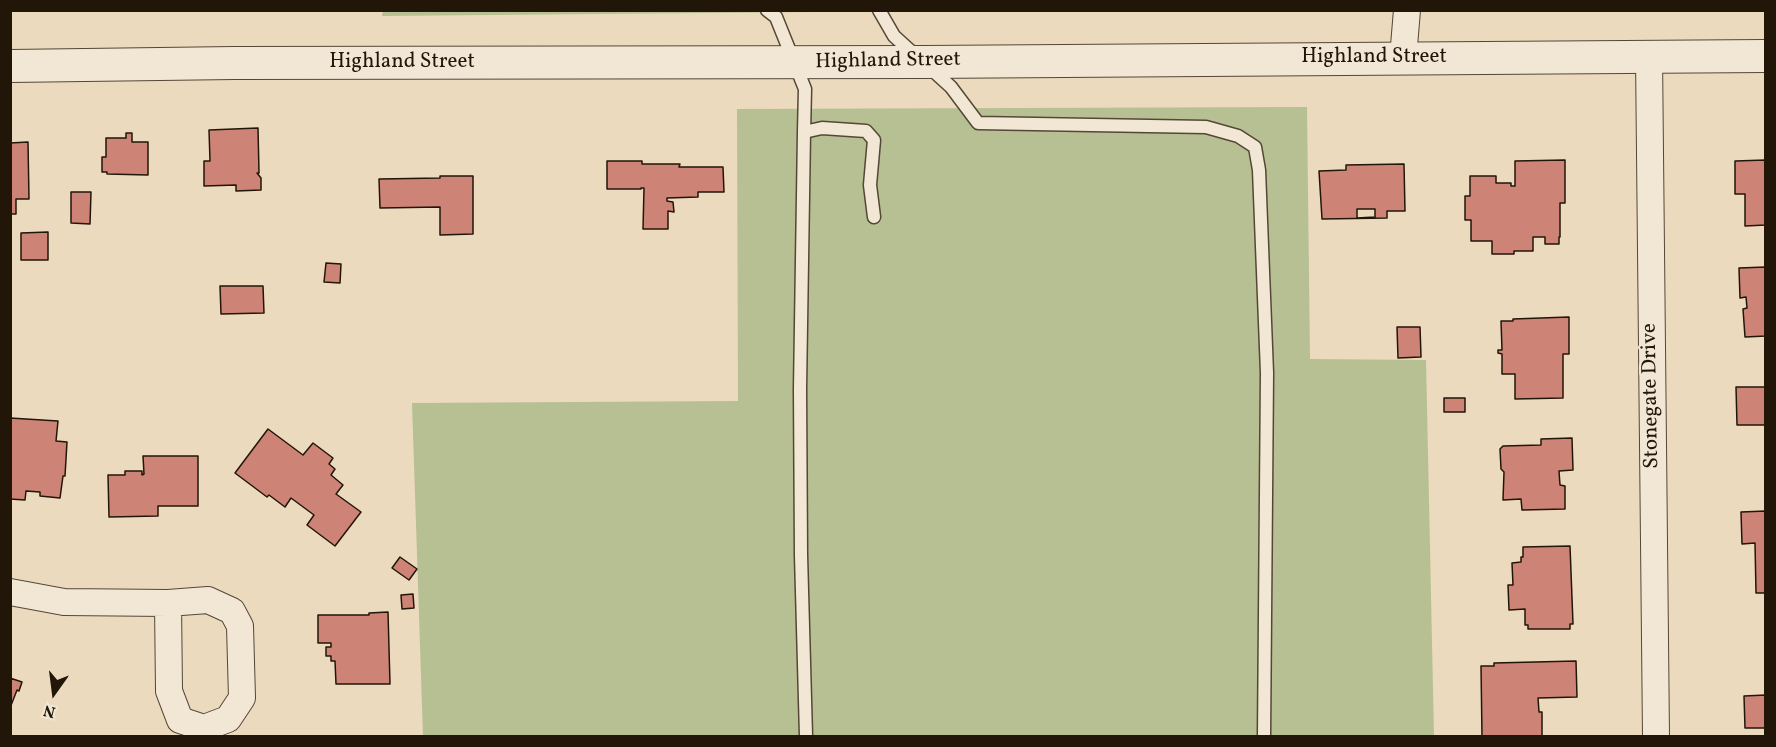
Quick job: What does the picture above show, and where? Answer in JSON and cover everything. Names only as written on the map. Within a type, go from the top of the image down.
[{"type":"street","points":[[1403,58],[1407,10]]},
{"type":"street","name":"Stonegate Drive","points":[[1649,56],[1656,736]]},
{"type":"street","name":"Highland Street","points":[[10,66],[1766,56]]},
{"type":"street","points":[[10,592],[64,602],[168,603],[208,600],[232,612],[240,626],[242,698],[228,719],[204,728],[180,720],[169,691],[168,603]]},
{"type":"lane","points":[[766,10],[776,17],[806,89],[800,389],[801,555],[807,736]]},
{"type":"lane","points":[[879,10],[894,36],[951,87],[978,123],[1206,128],[1238,136],[1255,147],[1259,170],[1267,373],[1264,736]]},
{"type":"lane","points":[[804,132],[822,128],[866,131],[874,140],[870,184],[874,217]]},
{"type":"green space","points":[[383,10],[924,11],[382,16]]},
{"type":"green space","points":[[1307,107],[1310,359],[1426,360],[1434,736],[423,736],[412,403],[738,401],[737,109]]},
{"type":"building","points":[[258,128],[259,173],[257,173],[261,178],[261,190],[236,191],[236,185],[204,186],[204,161],[210,161],[209,130]]},
{"type":"building","points":[[126,133],[132,133],[132,142],[148,142],[148,175],[102,172],[102,157],[106,157],[106,138],[126,138]]},
{"type":"building","points":[[28,142],[29,199],[16,199],[16,214],[10,214],[10,143]]},
{"type":"building","points":[[1565,160],[1565,203],[1560,203],[1559,244],[1545,244],[1545,237],[1533,237],[1533,251],[1492,254],[1492,241],[1471,241],[1471,220],[1465,220],[1465,196],[1470,196],[1470,176],[1496,176],[1496,183],[1511,183],[1511,186],[1515,186],[1515,161]]},
{"type":"building","points":[[1766,160],[1766,225],[1745,226],[1745,194],[1735,194],[1735,161]]},
{"type":"building","points":[[607,161],[680,164],[679,167],[723,167],[724,192],[698,192],[698,197],[667,198],[667,201],[673,202],[674,212],[668,211],[668,229],[643,229],[644,188],[607,189]]},
{"type":"building","points":[[1404,164],[1405,211],[1387,211],[1387,218],[1322,219],[1319,171],[1346,170],[1346,165]],"holes":[[[1357,209],[1375,209],[1375,217],[1357,218]]]},
{"type":"building","points":[[440,176],[473,176],[473,234],[440,235],[440,207],[380,208],[379,179],[440,178]]},
{"type":"building","points":[[71,192],[91,192],[90,224],[71,223]]},
{"type":"building","points":[[48,232],[48,260],[21,260],[21,233]]},
{"type":"building","points":[[326,263],[341,264],[340,283],[324,282]]},
{"type":"building","points":[[1766,267],[1766,336],[1745,337],[1743,309],[1747,308],[1746,297],[1740,298],[1739,268]]},
{"type":"building","points":[[220,286],[263,286],[264,313],[221,314]]},
{"type":"building","points":[[1569,317],[1569,354],[1563,354],[1563,398],[1515,399],[1515,374],[1502,374],[1502,354],[1498,353],[1498,350],[1502,350],[1501,321]]},
{"type":"building","points":[[1397,327],[1420,327],[1421,357],[1398,358]]},
{"type":"building","points":[[1736,387],[1766,387],[1766,425],[1737,425]]},
{"type":"building","points":[[1444,398],[1465,398],[1465,412],[1444,412]]},
{"type":"building","points":[[10,418],[58,421],[56,441],[67,442],[65,476],[63,476],[60,498],[40,496],[40,492],[26,491],[25,500],[10,499]]},
{"type":"building","points":[[268,429],[303,455],[313,443],[333,458],[329,464],[335,469],[331,475],[343,485],[336,494],[361,512],[335,546],[307,525],[314,515],[291,498],[285,507],[269,495],[267,497],[235,473]]},
{"type":"building","points":[[1572,438],[1573,470],[1559,471],[1560,485],[1565,486],[1565,509],[1522,510],[1521,499],[1503,500],[1504,472],[1501,469],[1500,449],[1503,446],[1541,445],[1541,439]]},
{"type":"building","points":[[143,456],[198,456],[198,506],[158,506],[158,516],[109,517],[108,475],[125,475],[125,471],[142,471],[142,475],[144,474]]},
{"type":"building","points":[[1766,511],[1766,593],[1756,593],[1755,543],[1742,544],[1741,512]]},
{"type":"building","points":[[1570,546],[1573,624],[1570,624],[1570,629],[1528,629],[1528,625],[1525,625],[1525,609],[1509,610],[1508,585],[1513,585],[1512,563],[1521,562],[1523,547]]},
{"type":"building","points":[[400,557],[417,569],[409,580],[392,568]]},
{"type":"building","points":[[413,594],[414,608],[402,609],[401,595]]},
{"type":"building","points":[[388,612],[390,684],[336,684],[335,661],[331,661],[331,656],[326,656],[326,647],[331,647],[331,643],[318,643],[318,615],[369,615],[369,613]]},
{"type":"building","points":[[1576,661],[1577,697],[1538,698],[1539,712],[1542,712],[1542,736],[1482,736],[1481,666],[1494,666],[1494,663]]},
{"type":"building","points":[[10,678],[22,682],[10,708]]},
{"type":"building","points":[[1766,695],[1766,728],[1745,728],[1744,696]]}]
